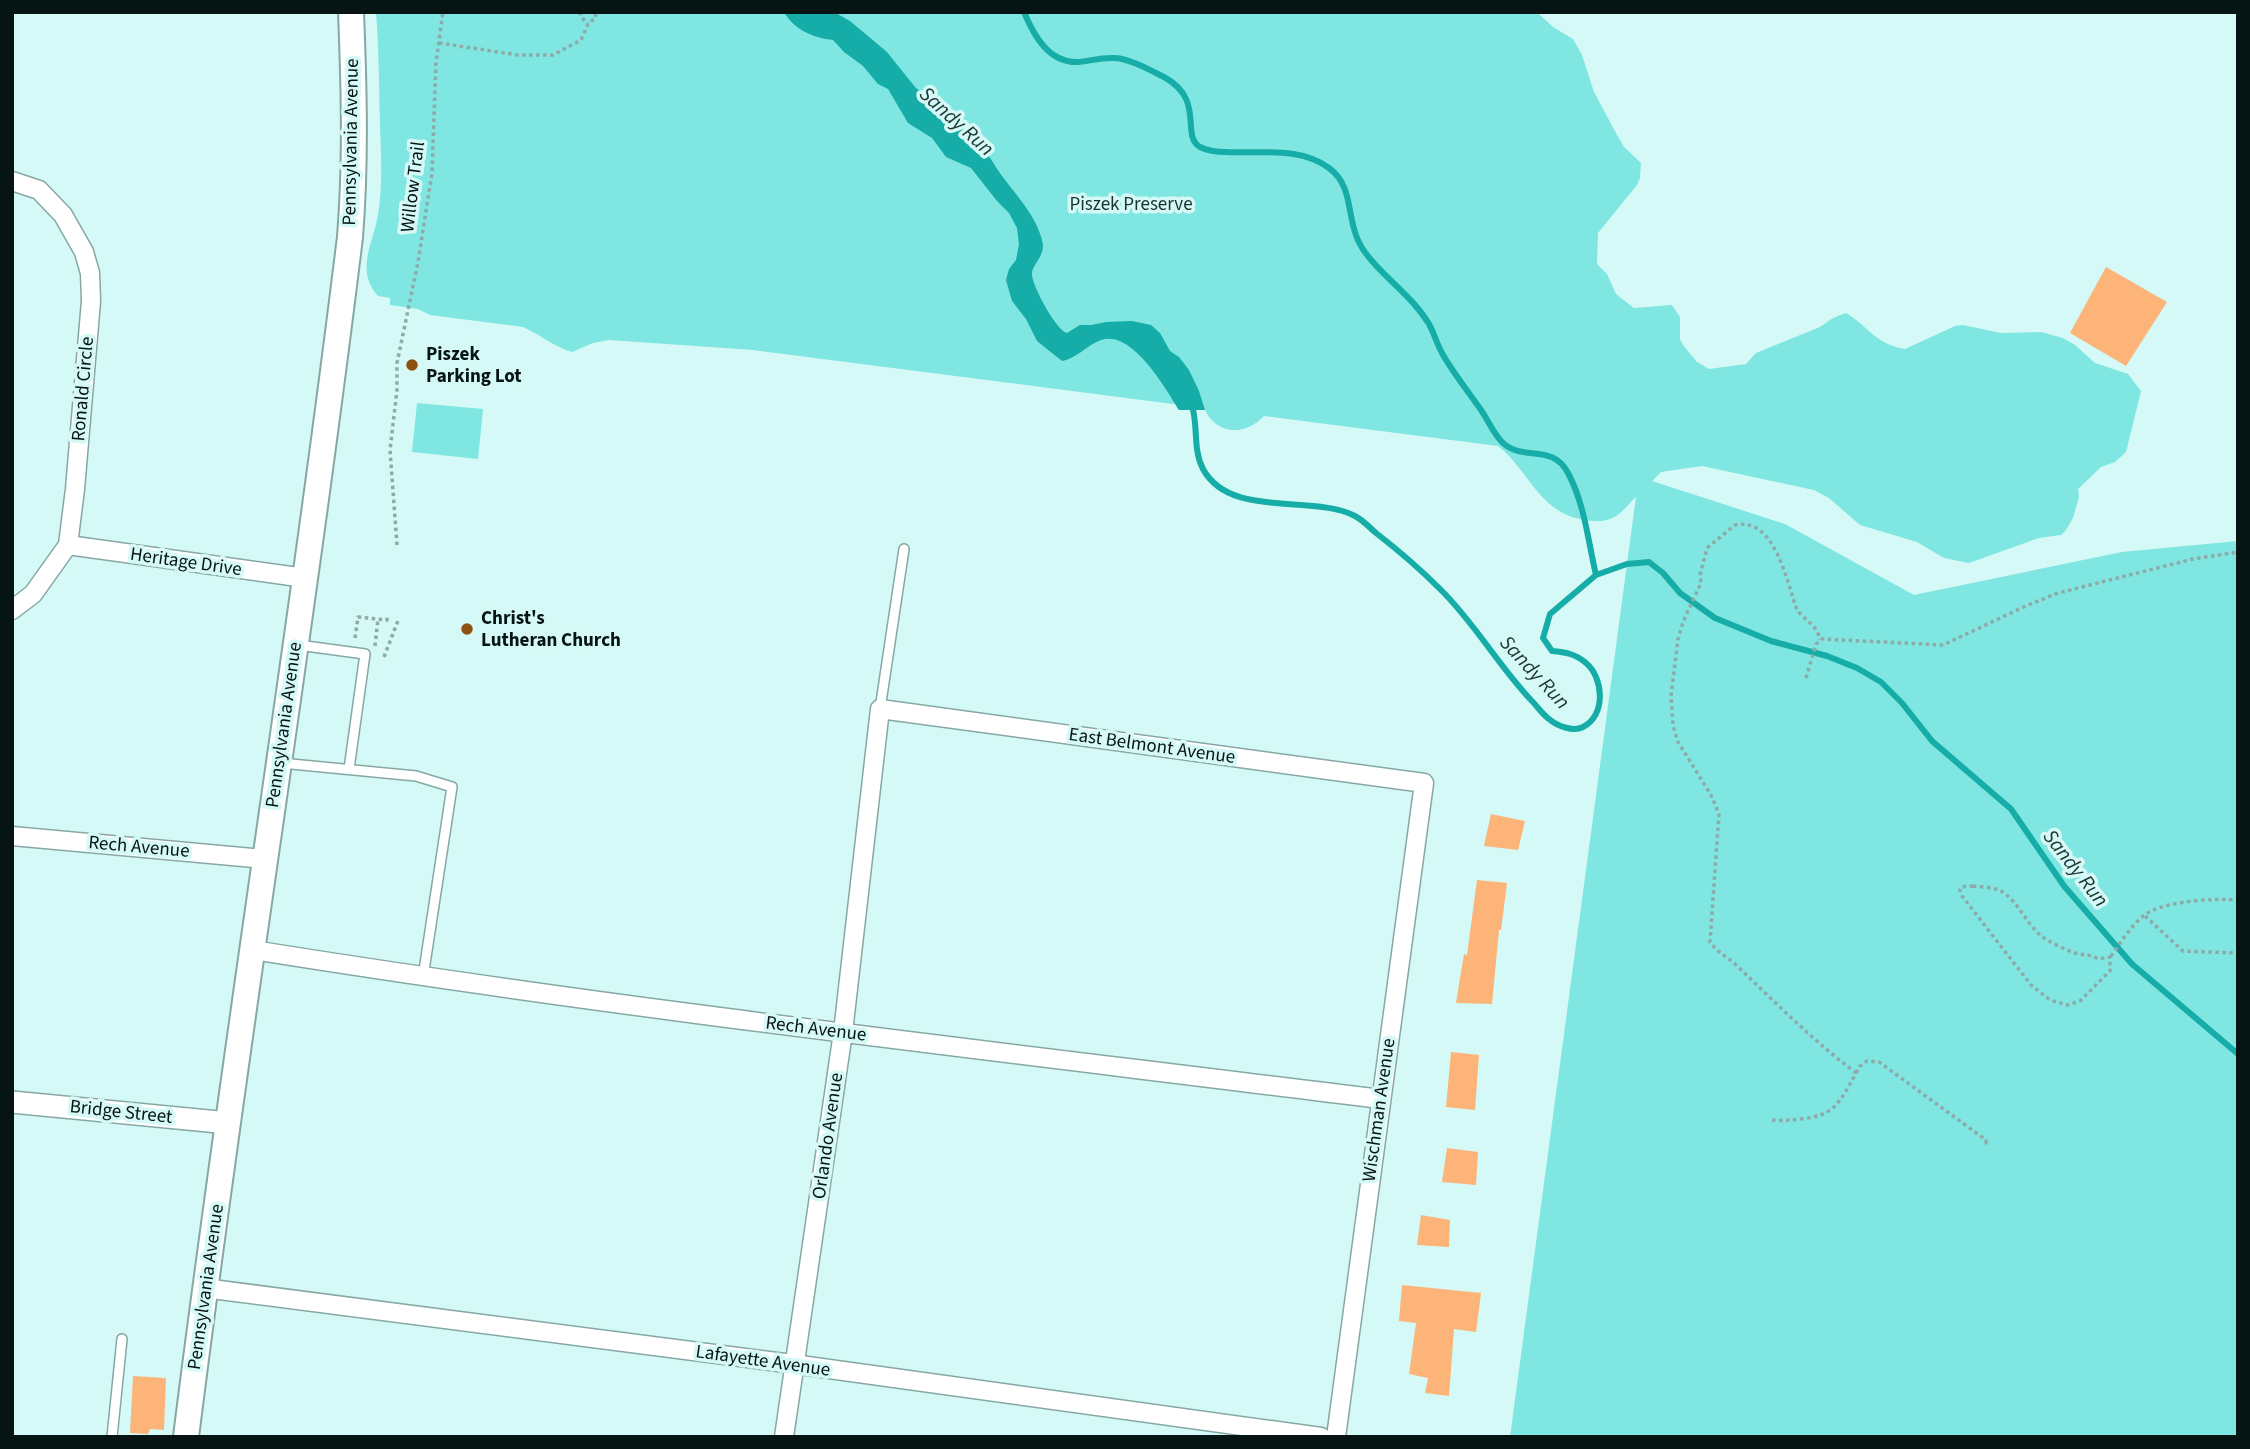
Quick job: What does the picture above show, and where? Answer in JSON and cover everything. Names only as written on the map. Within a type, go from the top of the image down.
[{"type":"main road","name":"Pennsylvania Avenue","points":[[186,1437],[204,1288],[305,578],[350,237],[355,127],[351,12]]},
{"type":"street","name":"Ronald Circle","points":[[12,181],[39,190],[63,215],[84,252],[90,272],[91,301],[68,545],[33,594],[12,610]]},
{"type":"street","name":"Heritage Drive","points":[[68,545],[305,578]]},
{"type":"street","name":"East Belmont Avenue","points":[[880,709],[1424,783]]},
{"type":"street","name":"Orlando Avenue","points":[[784,1437],[843,1032],[880,709]]},
{"type":"street","name":"Wischman Avenue","points":[[1336,1437],[1424,783]]},
{"type":"street","name":"Rech Avenue","points":[[12,836],[265,859]]},
{"type":"street","name":"Rech Avenue","points":[[253,950],[423,977],[1380,1099]]},
{"type":"street","name":"Bridge Street","points":[[12,1102],[229,1123]]},
{"type":"street","name":"Lafayette Avenue","points":[[204,1288],[793,1364],[1321,1437]]},
{"type":"lane","points":[[880,709],[904,549]]},
{"type":"lane","points":[[295,645],[365,654],[349,769]]},
{"type":"lane","points":[[279,762],[416,776],[452,787],[423,977]]},
{"type":"lane","points":[[112,1437],[122,1339]]},
{"type":"path","name":"Willow Trail","points":[[397,545],[390,450],[397,390],[397,363],[418,262],[432,173],[435,73],[443,12]]},
{"type":"path","points":[[580,12],[580,18],[588,24]]},
{"type":"path","points":[[439,43],[518,55],[553,55],[581,40],[588,24],[595,19],[595,12]]},
{"type":"path","points":[[1806,678],[1820,635],[1797,610],[1774,547],[1764,533],[1741,523],[1735,525],[1707,548],[1701,583],[1678,639],[1671,706],[1678,742],[1711,795],[1719,814],[1710,942],[1763,994],[1856,1073]]},
{"type":"path","points":[[1818,642],[1829,638],[1943,645],[2028,604],[2058,593],[2193,559],[2238,551]]},
{"type":"path","points":[[353,653],[358,617],[387,620],[387,617]]},
{"type":"path","points":[[384,657],[398,618]]},
{"type":"path","points":[[374,655],[378,619]]},
{"type":"path","points":[[2110,957],[2098,959],[2089,954],[2074,953],[2044,938],[1998,890],[1965,886],[1960,890],[2031,985],[2059,1004],[2067,1006],[2080,1002],[2110,971],[2110,957],[2137,923],[2151,911],[2180,903],[2238,900]]},
{"type":"path","points":[[2145,916],[2183,951],[2238,953]]},
{"type":"path","points":[[1772,1120],[1787,1122],[1825,1115],[1841,1099],[1856,1073],[1867,1061],[1873,1060],[1984,1140]]},
{"type":"green space","name":"Piszek Preserve","points":[[376,12],[1537,12],[1553,27],[1573,39],[1582,55],[1594,92],[1617,135],[1624,147],[1641,163],[1637,185],[1598,233],[1597,264],[1607,274],[1616,294],[1634,308],[1672,305],[1680,317],[1680,339],[1697,362],[1709,369],[1746,364],[1756,353],[1820,327],[1846,313],[1879,339],[1895,347],[1905,349],[1955,326],[1963,325],[2001,333],[2041,332],[2063,338],[2095,363],[2128,374],[2141,391],[2126,452],[2115,462],[2101,467],[2078,489],[2079,497],[2073,518],[2066,530],[2061,535],[2039,538],[1969,563],[1944,558],[1917,542],[1860,525],[1829,498],[1814,490],[1702,466],[1661,472],[1652,481],[1785,524],[1914,595],[2122,552],[2238,541],[2238,1437],[1510,1437],[1636,497],[1612,518],[1588,521],[1568,516],[1545,500],[1498,446],[1264,416],[1248,427],[1231,430],[1216,424],[1204,408],[753,350],[609,340],[572,352],[523,327],[430,315],[418,309],[390,305],[390,298],[378,296],[371,286],[367,267],[380,204],[381,181]]},
{"type":"green space","points":[[417,403],[483,409],[478,459],[412,452]]},
{"type":"shaded area","points":[[784,12],[834,12],[850,21],[887,52],[947,121],[968,127],[1025,206],[1039,231],[1043,246],[1032,271],[1033,281],[1057,325],[1067,333],[1080,325],[1106,322],[1132,321],[1151,325],[1160,333],[1170,351],[1179,357],[1189,370],[1205,410],[1179,410],[1147,363],[1124,343],[1113,339],[1101,340],[1062,361],[1037,341],[1026,319],[1012,301],[1006,280],[1009,269],[1016,260],[1019,244],[1017,228],[1009,213],[971,168],[946,157],[932,138],[908,123],[888,89],[878,84],[863,66],[833,40],[812,35],[793,24]]},
{"type":"building","points":[[2106,267],[2167,302],[2126,366],[2070,333]]},
{"type":"building","points":[[1491,814],[1525,821],[1518,850],[1484,846]]},
{"type":"building","points":[[1477,880],[1507,883],[1499,930],[1492,1004],[1456,1003],[1464,954],[1467,955]]},
{"type":"building","points":[[1451,1052],[1479,1055],[1475,1110],[1446,1107]]},
{"type":"building","points":[[1447,1148],[1478,1152],[1476,1185],[1442,1182]]},
{"type":"building","points":[[1421,1215],[1450,1220],[1449,1247],[1417,1245]]},
{"type":"building","points":[[1402,1285],[1481,1293],[1476,1332],[1454,1329],[1449,1396],[1425,1393],[1428,1378],[1409,1374],[1416,1323],[1399,1321]]},
{"type":"building","points":[[133,1376],[166,1378],[164,1430],[150,1429],[148,1434],[130,1433]]},
{"type":"waterway","points":[[1024,12],[1038,39],[1059,58],[1078,62],[1105,58],[1121,59],[1153,71],[1177,86],[1189,106],[1192,134],[1200,147],[1220,152],[1279,152],[1305,156],[1329,168],[1342,182],[1362,249],[1423,315],[1446,360],[1501,441],[1518,451],[1554,458],[1568,473],[1582,510],[1596,575]]},
{"type":"waterway","name":"Sandy Run","points":[[1191,402],[1200,461],[1203,469],[1216,484],[1232,494],[1252,500],[1317,506],[1338,510],[1361,520],[1440,589],[1464,615],[1519,687],[1544,715],[1561,726],[1579,728],[1590,722],[1596,714],[1600,696],[1596,678],[1586,663],[1570,654],[1552,651],[1543,638],[1550,614],[1596,575],[1627,564],[1649,562],[1663,573],[1680,593],[1715,618],[1771,641],[1827,656],[1857,668],[1881,682],[1902,703],[1932,741],[2011,809],[2064,886],[2132,964],[2238,1054]]},
{"type":"place","name":"Piszek Parking Lot","points":[[412,365]]},
{"type":"place","name":"Christ's Lutheran Church","points":[[467,629]]}]
